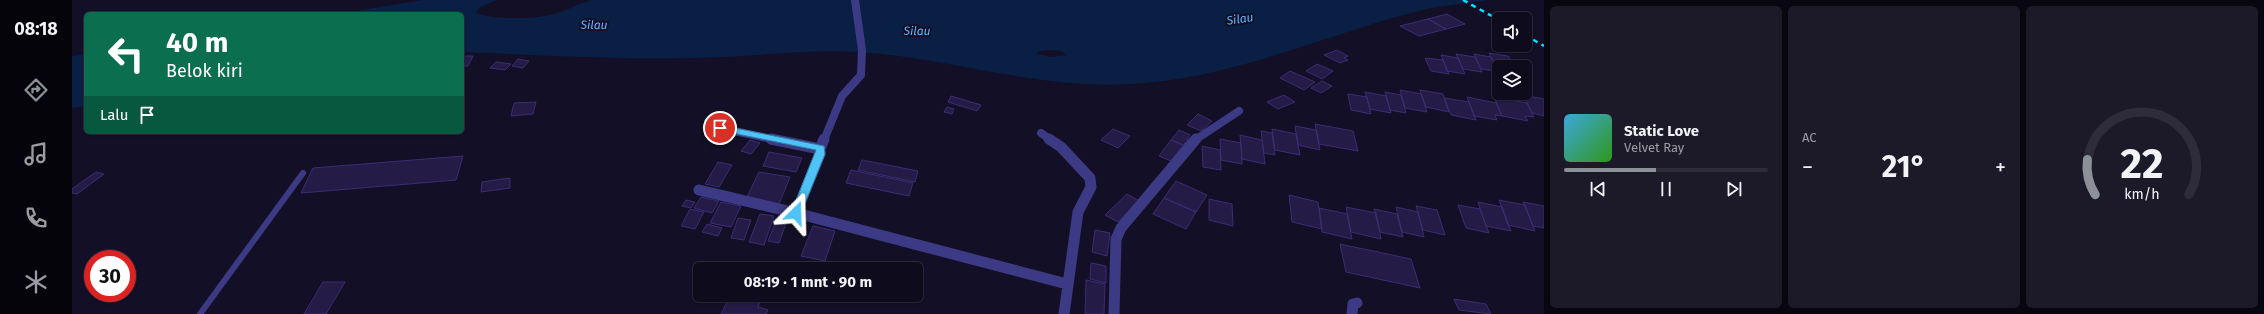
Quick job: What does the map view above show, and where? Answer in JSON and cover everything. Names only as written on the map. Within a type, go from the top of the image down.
[{"type":"street","points":[[796,213],[820,154],[820,148],[842,96],[857,81],[863,67],[855,0]]},
{"type":"street","points":[[1114,314],[1116,239],[1121,228],[1197,138],[1239,111]]},
{"type":"street","points":[[720,128],[820,148]]},
{"type":"street","points":[[1041,134],[1061,147],[1090,178],[1091,187],[1078,212],[1064,314]]},
{"type":"street","points":[[699,190],[796,213],[1067,284]]},
{"type":"lane","points":[[200,314],[303,173]]},
{"type":"water","name":"Silau","points":[[422,0],[497,0],[480,7],[476,13],[490,16],[519,18],[550,15],[591,0],[1489,0],[1417,11],[1235,67],[1165,81],[1129,84],[1061,82],[1027,78],[893,55],[839,51],[717,57],[580,57],[464,52],[464,12],[350,12]],"holes":[[[1047,50],[1061,51],[1067,55],[1051,57],[1037,54],[1037,52]]]},
{"type":"water","points":[[84,54],[84,106],[72,108],[72,56]]},
{"type":"building","points":[[1447,14],[1465,24],[1446,29],[1428,19]]},
{"type":"building","points":[[1428,19],[1446,29],[1419,36],[1400,26]]},
{"type":"building","points":[[1337,50],[1348,56],[1344,58],[1348,60],[1340,63],[1324,55]]},
{"type":"building","points":[[1489,53],[1508,56],[1510,60],[1492,60]]},
{"type":"building","points":[[1456,54],[1475,57],[1482,72],[1463,69]]},
{"type":"building","points":[[1474,54],[1491,57],[1493,60],[1492,71],[1481,69]]},
{"type":"building","points":[[1441,55],[1458,58],[1465,74],[1447,71]]},
{"type":"building","points":[[464,56],[473,56],[468,66],[464,66]]},
{"type":"building","points":[[1425,58],[1443,60],[1449,74],[1431,71]]},
{"type":"building","points":[[518,59],[529,61],[523,68],[512,66]]},
{"type":"building","points":[[496,62],[511,64],[505,70],[490,68]]},
{"type":"building","points":[[1317,64],[1333,71],[1322,79],[1306,71]]},
{"type":"building","points":[[1290,71],[1315,82],[1304,90],[1280,78]]},
{"type":"building","points":[[1322,81],[1332,86],[1321,93],[1311,88]]},
{"type":"building","points":[[1400,90],[1421,94],[1427,112],[1405,108]]},
{"type":"building","points":[[1420,90],[1443,94],[1449,112],[1426,107]]},
{"type":"building","points":[[1365,92],[1386,96],[1391,113],[1370,109]]},
{"type":"building","points":[[1385,92],[1401,95],[1406,113],[1390,110]]},
{"type":"building","points":[[1348,94],[1367,97],[1371,114],[1351,110]]},
{"type":"building","points":[[1284,95],[1295,102],[1278,109],[1267,102]]},
{"type":"building","points":[[951,96],[981,105],[977,111],[948,102]]},
{"type":"building","points":[[1467,97],[1496,103],[1502,116],[1495,115],[1497,120],[1474,116]]},
{"type":"building","points":[[1532,97],[1544,99],[1544,116],[1532,113],[1526,100],[1532,100]]},
{"type":"building","points":[[1444,98],[1469,102],[1476,120],[1451,115]]},
{"type":"building","points":[[1495,100],[1510,100],[1527,103],[1534,117],[1525,116],[1528,121],[1502,116]]},
{"type":"building","points":[[536,102],[533,114],[511,116],[514,103]]},
{"type":"building","points":[[947,107],[954,109],[952,114],[944,112]]},
{"type":"building","points":[[1198,114],[1212,121],[1201,131],[1187,125]]},
{"type":"building","points":[[1315,124],[1353,131],[1358,151],[1319,144]]},
{"type":"building","points":[[1295,126],[1316,130],[1320,150],[1298,145]]},
{"type":"building","points":[[1113,129],[1130,136],[1118,148],[1101,140]]},
{"type":"building","points":[[1272,129],[1296,134],[1300,155],[1275,150]]},
{"type":"building","points":[[1179,130],[1190,135],[1187,140],[1190,141],[1188,144],[1185,143],[1183,145],[1171,140]]},
{"type":"building","points":[[1261,131],[1272,133],[1275,155],[1264,153]]},
{"type":"building","points":[[1240,135],[1262,140],[1265,164],[1242,159]]},
{"type":"building","points":[[1220,139],[1241,143],[1242,164],[1221,160]]},
{"type":"building","points":[[750,140],[760,143],[751,154],[741,151]]},
{"type":"building","points":[[1171,140],[1183,145],[1171,161],[1159,156]]},
{"type":"building","points":[[1202,146],[1220,150],[1221,170],[1203,167]]},
{"type":"building","points":[[769,152],[802,158],[796,172],[763,166]]},
{"type":"building","points":[[463,156],[456,180],[301,193],[313,168]]},
{"type":"building","points":[[862,160],[918,171],[915,182],[858,170]]},
{"type":"building","points":[[718,162],[732,165],[719,187],[705,184]]},
{"type":"building","points":[[851,170],[913,183],[909,196],[846,183]]},
{"type":"building","points":[[96,172],[104,174],[77,194],[72,193],[72,189]]},
{"type":"building","points":[[759,172],[790,177],[779,204],[747,197]]},
{"type":"building","points":[[510,178],[510,188],[481,192],[482,182]]},
{"type":"building","points":[[1176,181],[1207,195],[1196,212],[1164,198]]},
{"type":"building","points":[[1127,194],[1139,201],[1118,222],[1105,215]]},
{"type":"building","points":[[1289,195],[1318,202],[1322,229],[1292,222]]},
{"type":"building","points":[[701,197],[719,201],[712,213],[694,208]]},
{"type":"building","points":[[1164,198],[1196,212],[1186,229],[1153,214]]},
{"type":"building","points":[[1209,199],[1232,204],[1233,226],[1209,220]]},
{"type":"building","points":[[686,200],[695,202],[691,208],[682,206]]},
{"type":"building","points":[[1499,200],[1525,205],[1535,231],[1508,225]]},
{"type":"building","points":[[721,202],[741,206],[731,227],[710,223]]},
{"type":"building","points":[[1478,202],[1502,207],[1511,231],[1486,226]]},
{"type":"building","points":[[1523,202],[1544,206],[1544,228],[1533,226]]},
{"type":"building","points":[[1458,205],[1480,209],[1489,233],[1466,228]]},
{"type":"building","points":[[1416,206],[1437,210],[1445,235],[1423,230]]},
{"type":"building","points":[[1346,207],[1376,213],[1381,239],[1351,232]]},
{"type":"building","points":[[1396,207],[1418,212],[1424,237],[1402,232]]},
{"type":"building","points":[[1319,208],[1347,214],[1352,239],[1322,232]]},
{"type":"building","points":[[690,209],[704,212],[695,229],[681,226]]},
{"type":"building","points":[[1374,209],[1397,214],[1403,237],[1380,232]]},
{"type":"building","points":[[760,214],[774,216],[764,245],[749,242]]},
{"type":"building","points":[[738,218],[751,220],[744,240],[731,238]]},
{"type":"building","points":[[776,221],[786,223],[779,243],[768,241]]},
{"type":"building","points":[[707,224],[722,228],[718,236],[702,232]]},
{"type":"building","points":[[813,226],[835,231],[825,261],[801,256]]},
{"type":"building","points":[[1095,230],[1110,233],[1107,256],[1092,252]]},
{"type":"building","points":[[1340,244],[1411,259],[1420,288],[1346,272]]},
{"type":"building","points":[[1091,263],[1106,266],[1106,283],[1090,279]]},
{"type":"building","points":[[1086,280],[1105,284],[1104,314],[1085,314]]},
{"type":"building","points":[[323,282],[345,282],[326,314],[304,314]]},
{"type":"building","points":[[1454,299],[1486,304],[1491,314],[1459,310]]},
{"type":"building","points":[[727,302],[760,302],[758,307],[768,310],[766,314],[721,314]]},
{"type":"railway","points":[[1463,0],[1492,16]]},
{"type":"railway","points":[[1532,39],[1544,46]]},
{"type":"route","points":[[720,128],[820,148],[820,154],[796,213]]}]
